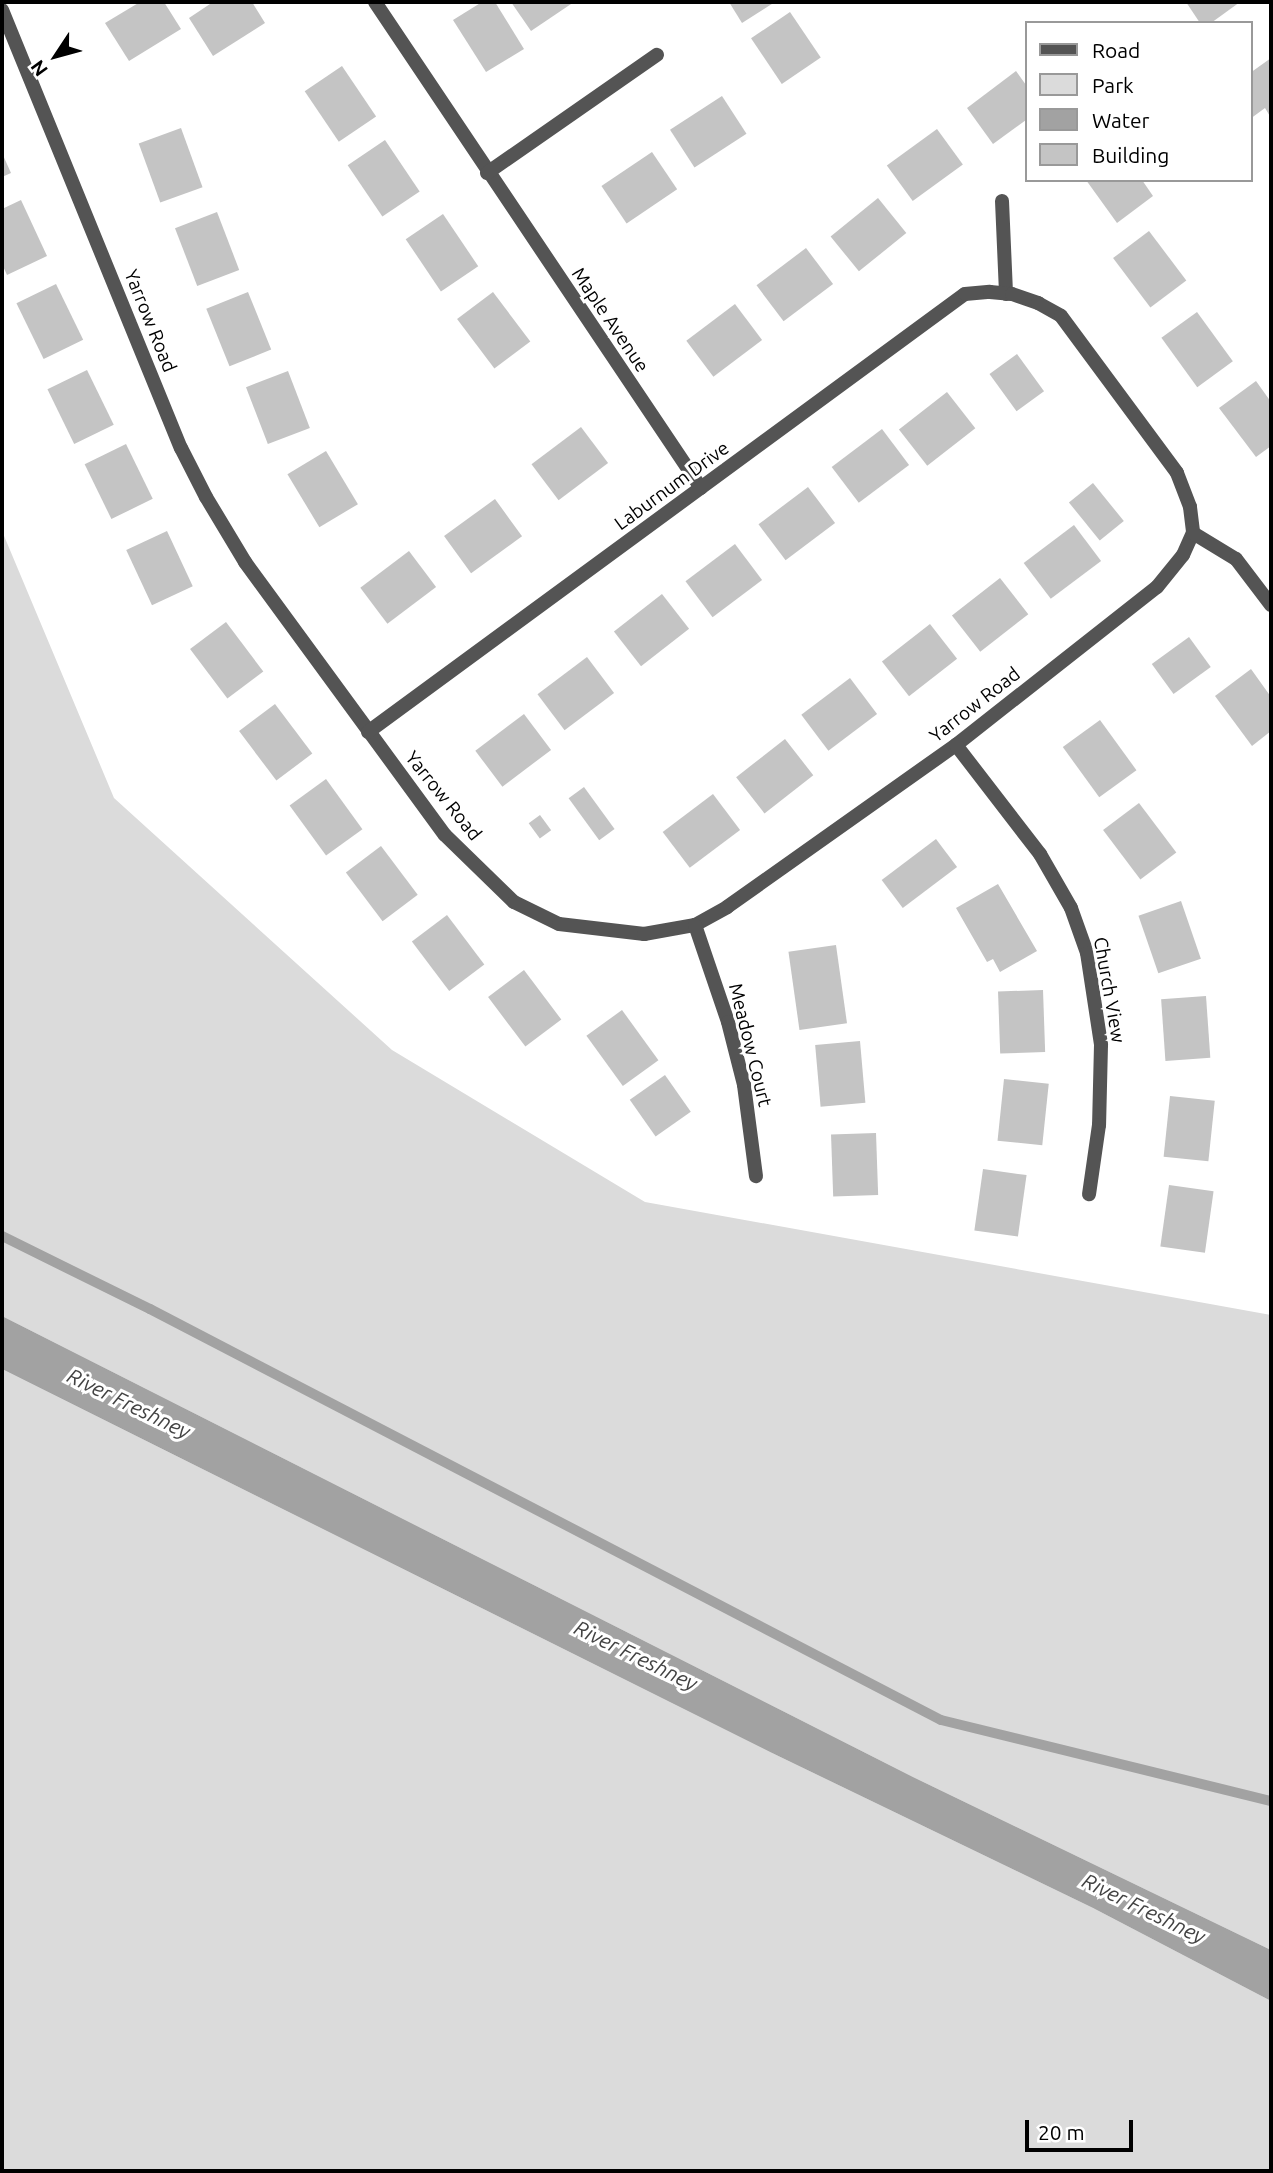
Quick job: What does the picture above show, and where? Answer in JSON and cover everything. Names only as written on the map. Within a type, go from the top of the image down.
[{"type":"street","name":"Maple Avenue","points":[[375,2],[487,173],[701,488]]},
{"type":"street","name":"Yarrow Road","points":[[2,10],[181,448],[206,497],[245,562],[445,835],[514,902],[559,924],[644,934],[695,925],[727,907],[957,745],[1157,587],[1183,555],[1193,533]]},
{"type":"street","points":[[487,173],[657,55]]},
{"type":"street","points":[[1002,201],[1006,294]]},
{"type":"street","name":"Laburnum Drive","points":[[368,732],[965,294],[1006,294],[1038,303],[1061,316],[1177,473],[1190,507],[1193,533]]},
{"type":"street","points":[[1193,533],[1236,559],[1271,605]]},
{"type":"street","name":"Church View","points":[[957,745],[1040,854],[1071,908],[1087,953],[1101,1045],[1099,1125],[1089,1194]]},
{"type":"street","name":"Meadow Court","points":[[695,925],[728,1022],[744,1085],[756,1176]]},
{"type":"green space","points":[[2,531],[114,798],[392,1050],[645,1202],[1271,1315],[1271,1950],[913,1777],[2,1316]]},
{"type":"green space","points":[[2,1369],[770,1752],[1093,1908],[1271,2001],[1271,2171],[2,2171]]},
{"type":"water","name":"River Freshney","points":[[2,1316],[913,1777],[1271,1950],[1271,2001],[1093,1908],[770,1752],[2,1369]]},
{"type":"building","points":[[140,2],[164,2],[181,29],[129,61],[105,23]]},
{"type":"building","points":[[213,2],[252,2],[265,23],[213,56],[189,18]]},
{"type":"building","points":[[482,2],[495,2],[524,49],[486,72],[453,20]]},
{"type":"building","points":[[511,2],[574,2],[531,31]]},
{"type":"building","points":[[729,2],[775,2],[742,23]]},
{"type":"building","points":[[1186,2],[1240,2],[1214,21],[1199,21]]},
{"type":"building","points":[[790,12],[821,58],[782,84],[751,38]]},
{"type":"building","points":[[1271,58],[1271,118],[1265,108],[1252,118],[1252,72]]},
{"type":"building","points":[[342,66],[376,117],[339,142],[305,91]]},
{"type":"building","points":[[1016,71],[1024,82],[1024,121],[993,144],[967,108]]},
{"type":"building","points":[[722,96],[747,134],[695,168],[670,130]]},
{"type":"building","points":[[181,128],[203,187],[160,203],[139,143]]},
{"type":"building","points":[[937,129],[963,165],[913,201],[887,165]]},
{"type":"building","points":[[385,140],[420,191],[382,217],[348,165]]},
{"type":"building","points":[[652,152],[677,189],[627,223],[601,186]]},
{"type":"building","points":[[2,153],[11,173],[2,177]]},
{"type":"building","points":[[1087,182],[1143,182],[1153,196],[1117,223]]},
{"type":"building","points":[[878,198],[906,233],[859,271],[831,236]]},
{"type":"building","points":[[21,200],[47,256],[7,275],[2,264],[2,209]]},
{"type":"building","points":[[217,212],[239,270],[197,286],[175,228]]},
{"type":"building","points":[[443,214],[478,266],[441,291],[406,239]]},
{"type":"building","points":[[1149,231],[1186,281],[1150,308],[1113,258]]},
{"type":"building","points":[[806,248],[833,284],[784,321],[756,285]]},
{"type":"building","points":[[56,284],[83,340],[44,359],[16,303]]},
{"type":"building","points":[[248,292],[271,349],[230,366],[206,309]]},
{"type":"building","points":[[493,292],[530,342],[494,369],[457,319]]},
{"type":"building","points":[[735,304],[762,340],[713,377],[686,341]]},
{"type":"building","points":[[1197,312],[1233,361],[1197,387],[1161,338]]},
{"type":"building","points":[[1017,354],[1044,391],[1017,411],[989,374]]},
{"type":"building","points":[[87,370],[114,425],[74,444],[47,389]]},
{"type":"building","points":[[288,371],[310,428],[268,444],[246,387]]},
{"type":"building","points":[[1256,381],[1271,402],[1271,446],[1256,457],[1219,408]]},
{"type":"building","points":[[947,392],[975,428],[927,466],[899,430]]},
{"type":"building","points":[[581,427],[608,463],[559,500],[531,464]]},
{"type":"building","points":[[882,429],[909,465],[859,503],[832,467]]},
{"type":"building","points":[[126,444],[153,499],[111,519],[85,464]]},
{"type":"building","points":[[326,451],[358,504],[319,527],[287,474]]},
{"type":"building","points":[[1093,483],[1124,521],[1100,541],[1069,503]]},
{"type":"building","points":[[808,487],[835,523],[786,560],[758,524]]},
{"type":"building","points":[[495,499],[522,536],[471,573],[444,536]]},
{"type":"building","points":[[1074,525],[1101,561],[1051,599],[1024,563]]},
{"type":"building","points":[[167,531],[193,586],[152,605],[126,550]]},
{"type":"building","points":[[735,544],[762,580],[713,617],[685,581]]},
{"type":"building","points":[[409,551],[436,587],[387,624],[360,588]]},
{"type":"building","points":[[1000,578],[1028,614],[980,652],[952,616]]},
{"type":"building","points":[[662,594],[689,629],[641,666],[614,632]]},
{"type":"building","points":[[226,622],[263,672],[227,699],[190,649]]},
{"type":"building","points":[[930,624],[957,659],[909,696],[882,662]]},
{"type":"building","points":[[1189,637],[1211,667],[1174,694],[1152,664]]},
{"type":"building","points":[[587,657],[614,693],[565,730],[537,694]]},
{"type":"building","points":[[1251,669],[1271,697],[1271,731],[1252,746],[1215,696]]},
{"type":"building","points":[[850,678],[877,714],[828,751],[801,715]]},
{"type":"building","points":[[275,704],[312,754],[276,781],[239,731]]},
{"type":"building","points":[[524,714],[551,750],[502,787],[475,751]]},
{"type":"building","points":[[1100,720],[1136,770],[1099,797],[1063,747]]},
{"type":"building","points":[[785,739],[813,775],[764,813],[736,777]]},
{"type":"building","points":[[326,779],[362,829],[326,856],[290,805]]},
{"type":"building","points":[[584,787],[615,829],[599,840],[569,798]]},
{"type":"building","points":[[713,794],[740,830],[690,868],[663,832]]},
{"type":"building","points":[[1139,803],[1176,853],[1140,880],[1103,830]]},
{"type":"building","points":[[540,815],[551,830],[540,839],[529,823]]},
{"type":"building","points":[[936,839],[957,867],[903,908],[882,880]]},
{"type":"building","points":[[381,846],[418,895],[383,921],[346,872]]},
{"type":"building","points":[[998,884],[1037,951],[1000,972],[993,959],[987,962],[956,908]]},
{"type":"building","points":[[1181,901],[1201,959],[1158,973],[1138,916]]},
{"type":"building","points":[[447,915],[484,965],[449,991],[412,941]]},
{"type":"building","points":[[836,945],[847,1023],[799,1030],[788,952]]},
{"type":"building","points":[[524,970],[561,1020],[525,1047],[488,997]]},
{"type":"building","points":[[1043,990],[1045,1052],[1000,1054],[998,992]]},
{"type":"building","points":[[1206,996],[1210,1058],[1165,1061],[1161,999]]},
{"type":"building","points":[[622,1010],[658,1060],[623,1086],[586,1036]]},
{"type":"building","points":[[860,1041],[865,1103],[821,1107],[815,1045]]},
{"type":"building","points":[[665,1075],[691,1112],[656,1137],[630,1100]]},
{"type":"building","points":[[1004,1079],[1049,1084],[1042,1145],[998,1141]]},
{"type":"building","points":[[1170,1096],[1215,1101],[1208,1161],[1164,1157]]},
{"type":"building","points":[[876,1133],[878,1195],[833,1197],[831,1135]]},
{"type":"building","points":[[983,1169],[1027,1175],[1018,1237],[974,1230]]},
{"type":"building","points":[[1169,1185],[1214,1191],[1205,1253],[1160,1246]]},
{"type":"waterway","points":[[2,1236],[150,1309],[941,1720],[1271,1801]]}]
